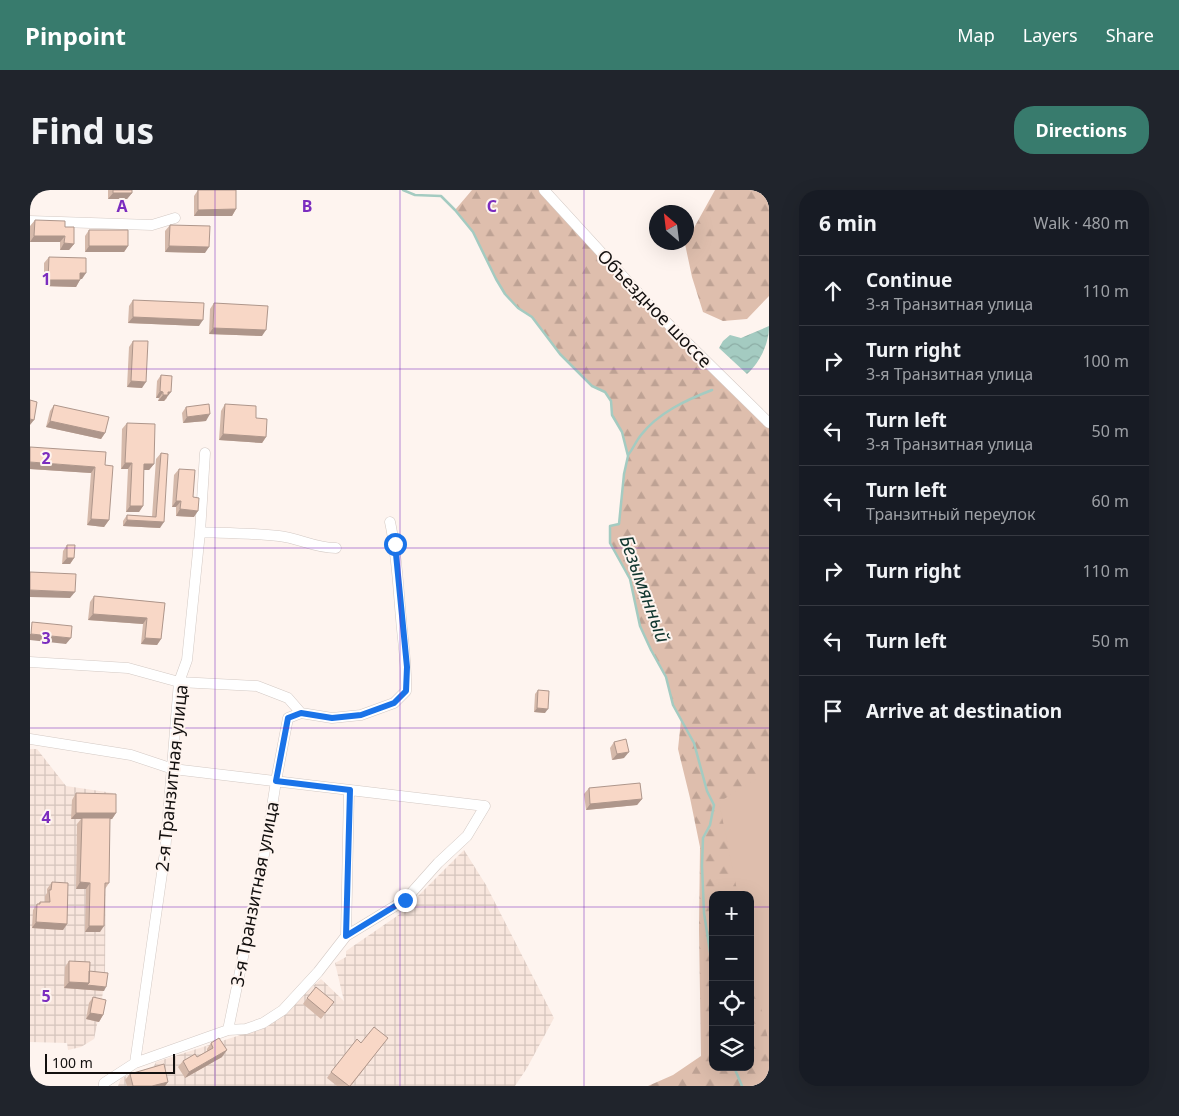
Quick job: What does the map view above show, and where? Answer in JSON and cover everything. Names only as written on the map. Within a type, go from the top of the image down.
[{"type":"street","name":"Объездное шоссе","points":[[544,190],[652,308],[769,423]]},
{"type":"street","points":[[30,221],[152,225],[175,218]]},
{"type":"street","name":"2-я Транзитная улица","points":[[135,1063],[165,852],[179,682],[186,660],[200,532],[206,452]]},
{"type":"street","points":[[30,662],[128,668],[179,682],[257,686],[288,698],[301,713],[332,718],[361,715],[394,703],[406,691],[407,667],[395,544],[390,522]]},
{"type":"street","points":[[200,532],[279,536],[322,548],[336,548]]},
{"type":"street","name":"3-я Транзитная улица","points":[[228,1030],[266,846],[288,718],[301,713]]},
{"type":"street","points":[[30,739],[131,755],[173,769],[485,806],[467,836],[405,900],[346,936],[318,972],[282,1010],[263,1023],[246,1029],[228,1030],[135,1063],[104,1083],[104,1086]]},
{"type":"street","points":[[346,936],[350,790]]},
{"type":"shaded area","points":[[30,749],[37,749],[66,786],[113,793],[112,819],[106,824],[105,977],[101,1006],[94,1039],[81,1047],[68,1050],[67,1043],[30,1042]]},
{"type":"shaded area","points":[[464,850],[486,885],[554,1018],[515,1086],[118,1086],[121,1078],[154,1066],[156,1062],[265,1027],[321,979],[344,1001],[335,963],[346,957],[346,951],[400,914]]},
{"type":"green space","points":[[472,190],[544,190],[769,423],[769,1086],[648,1086],[673,1075],[701,1056],[700,847],[678,749],[681,720],[673,705],[666,677],[640,626],[630,579],[610,543],[610,526],[619,524],[624,474],[628,456],[622,432],[612,415],[611,401],[605,392],[592,386],[560,354],[532,317],[518,308],[505,294],[473,232],[455,210]]},
{"type":"green space","points":[[715,190],[769,190],[769,296],[747,319],[723,321],[703,312],[692,277],[686,250],[694,250],[694,228]]},
{"type":"green space","points":[[769,772],[769,1044],[754,974],[754,891],[737,891],[719,802]]},
{"type":"water","points":[[769,326],[769,333],[763,352],[747,374],[719,348],[730,335],[741,338]]},
{"type":"building","points":[[113,190],[132,190],[132,193],[113,193]]},
{"type":"building","points":[[198,190],[236,190],[236,209],[198,210]]},
{"type":"building","points":[[35,220],[65,221],[65,227],[74,227],[74,244],[64,243],[65,236],[34,236]]},
{"type":"building","points":[[170,225],[210,226],[209,247],[169,246]]},
{"type":"building","points":[[89,230],[128,230],[128,246],[89,246]]},
{"type":"building","points":[[49,257],[86,258],[86,273],[80,273],[80,280],[48,280]]},
{"type":"building","points":[[133,300],[204,303],[203,320],[133,317]]},
{"type":"building","points":[[214,303],[268,306],[266,330],[213,328]]},
{"type":"building","points":[[133,341],[148,341],[146,382],[131,381]]},
{"type":"building","points":[[161,375],[172,376],[171,392],[168,392],[168,395],[163,395],[163,392],[160,391]]},
{"type":"building","points":[[30,400],[37,402],[34,420],[30,419]]},
{"type":"building","points":[[209,404],[210,414],[187,417],[186,407]]},
{"type":"building","points":[[225,404],[256,406],[256,418],[267,419],[266,437],[223,434]]},
{"type":"building","points":[[54,405],[109,417],[105,433],[50,421]]},
{"type":"building","points":[[127,423],[155,424],[154,464],[144,464],[143,506],[130,506],[132,463],[125,463]]},
{"type":"building","points":[[30,447],[106,452],[105,465],[113,466],[109,520],[91,519],[95,467],[30,462]]},
{"type":"building","points":[[161,453],[168,454],[164,522],[127,520],[127,515],[156,517]]},
{"type":"building","points":[[179,469],[195,470],[193,497],[199,498],[198,511],[180,509],[181,501],[176,501]]},
{"type":"building","points":[[67,545],[75,545],[74,558],[67,558]]},
{"type":"building","points":[[30,572],[76,574],[75,592],[30,590]]},
{"type":"building","points":[[94,596],[165,603],[161,639],[145,638],[147,618],[93,614]]},
{"type":"building","points":[[32,622],[72,626],[71,638],[31,634]]},
{"type":"building","points":[[538,690],[549,691],[548,709],[537,708]]},
{"type":"building","points":[[626,739],[629,752],[617,754],[614,742]]},
{"type":"building","points":[[640,783],[642,799],[590,804],[589,788]]},
{"type":"building","points":[[76,793],[116,794],[116,813],[76,813]]},
{"type":"building","points":[[82,818],[110,818],[109,883],[105,883],[104,926],[89,926],[90,883],[80,882]]},
{"type":"building","points":[[52,882],[68,883],[67,924],[36,922],[37,904],[40,904],[40,902],[50,902],[49,890],[51,890]]},
{"type":"building","points":[[69,961],[90,962],[89,983],[69,982]]},
{"type":"building","points":[[89,971],[108,973],[106,987],[87,985],[89,983]]},
{"type":"building","points":[[316,987],[334,1002],[325,1013],[307,998]]},
{"type":"building","points":[[93,997],[106,1000],[103,1015],[90,1013]]},
{"type":"building","points":[[374,1027],[388,1038],[349,1086],[331,1072],[357,1039],[361,1043]]},
{"type":"building","points":[[219,1038],[227,1050],[189,1072],[183,1061],[195,1054],[197,1057],[213,1048],[211,1043]]},
{"type":"building","points":[[164,1064],[168,1082],[152,1086],[133,1086],[130,1074]]},
{"type":"waterway","name":"Безымянный","points":[[403,190],[415,195],[441,196],[455,210],[473,232],[505,294],[518,308],[532,317],[560,354],[592,386],[605,392],[611,401],[612,415],[622,432],[628,456],[624,474],[619,524],[610,526],[610,543],[630,579],[640,626],[666,677],[673,705],[694,743],[707,791],[714,805],[710,825],[703,838],[702,866],[704,913],[709,945]]},
{"type":"waterway","points":[[628,455],[641,435],[656,420],[692,398],[712,390]]},
{"type":"waterway","name":"Безымянный","points":[[736,1071],[742,1086]]},
{"type":"route","points":[[395,544],[407,667],[406,691],[394,703],[361,715],[332,718],[301,713],[288,718],[276,781],[350,790],[346,936],[405,900]]}]
